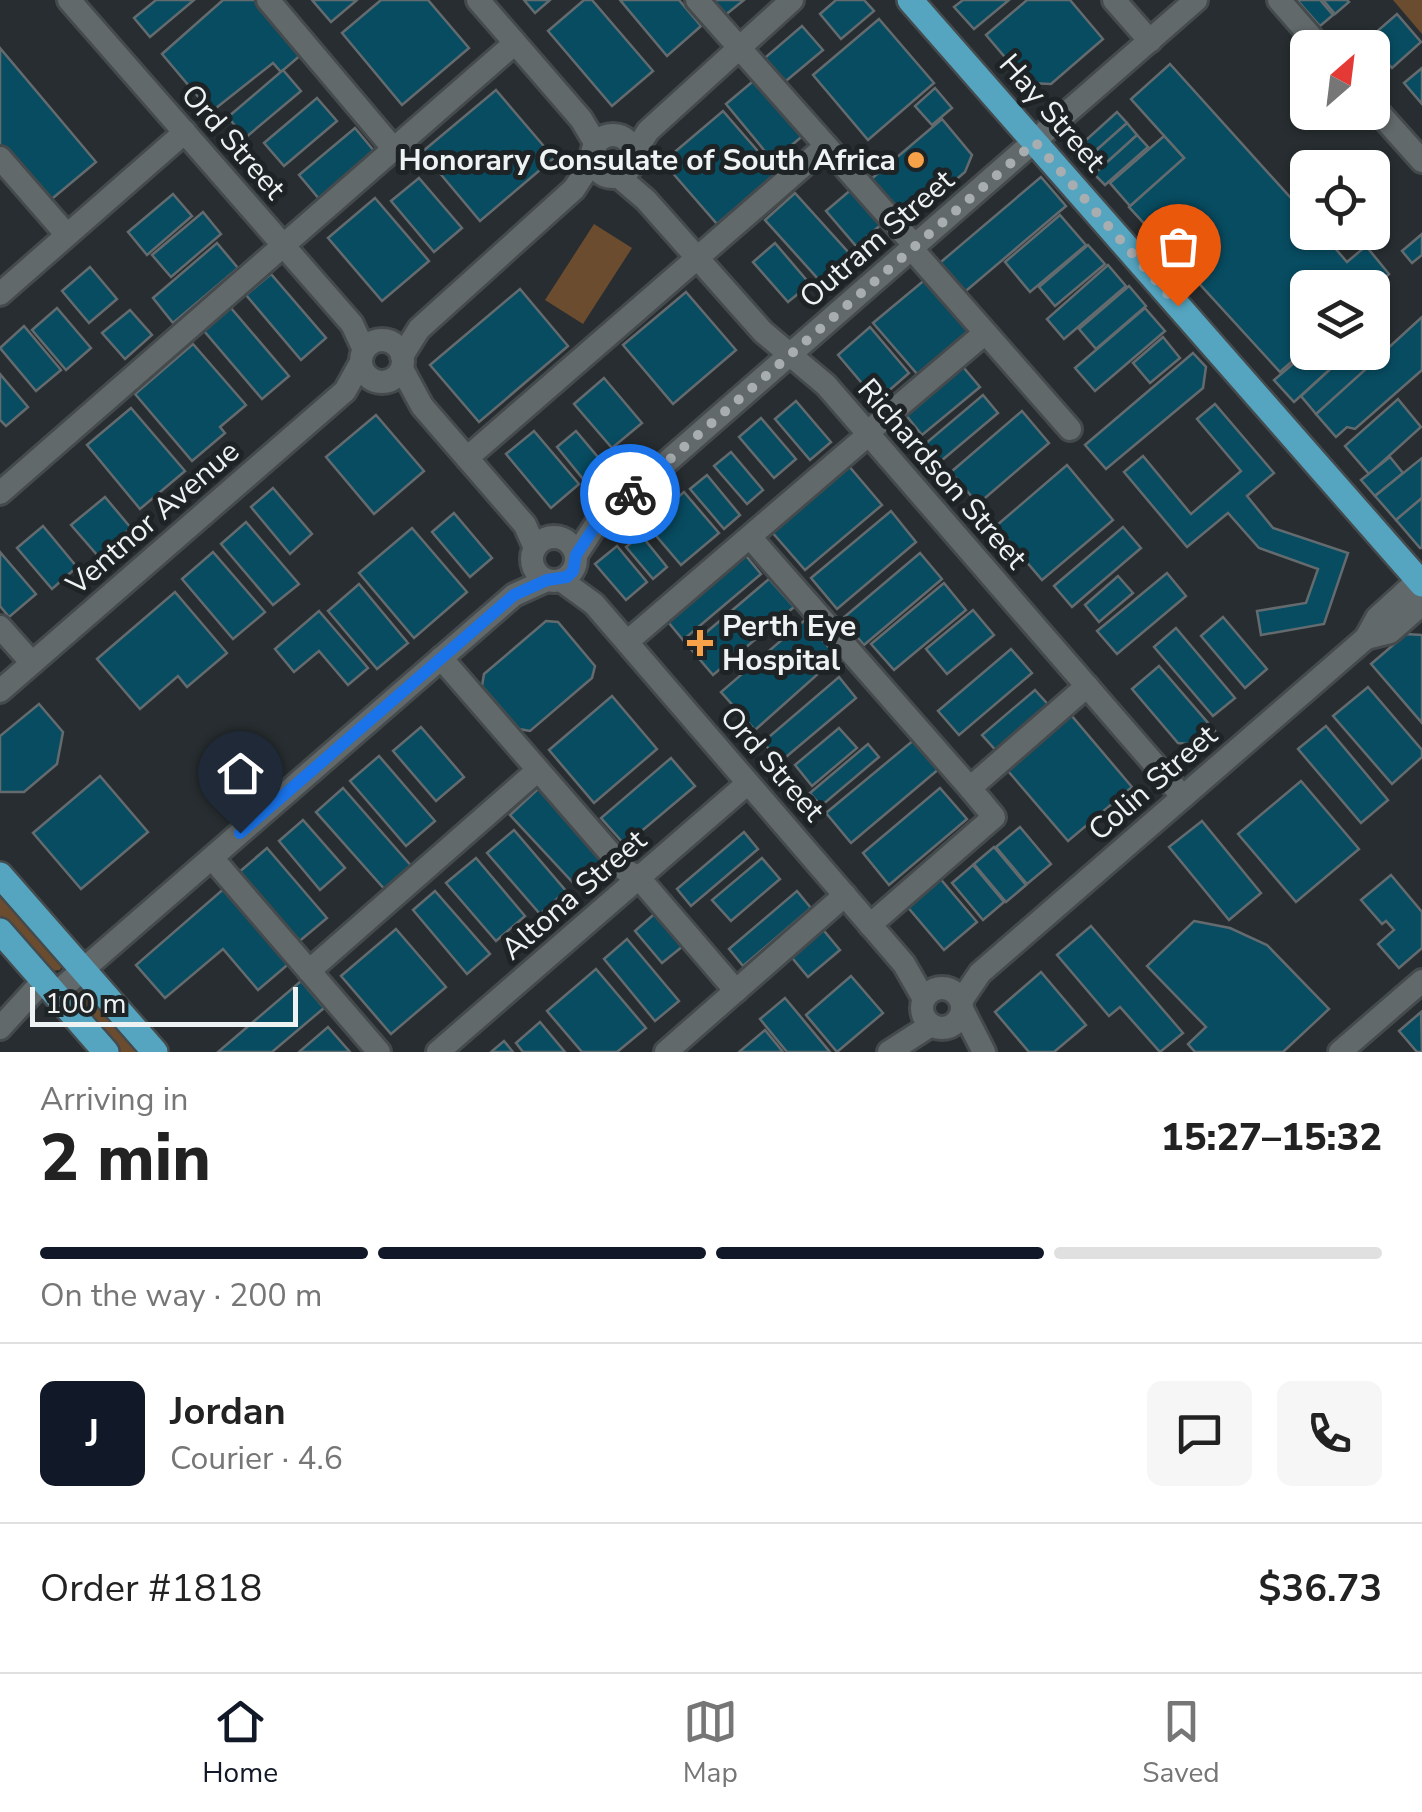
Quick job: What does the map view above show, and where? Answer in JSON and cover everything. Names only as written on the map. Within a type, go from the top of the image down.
[{"type":"main road","name":"Hay Street","points":[[910,0],[1421,586]]},
{"type":"main road","points":[[0,875],[154,1052]]},
{"type":"main road","points":[[0,932],[106,1052]]},
{"type":"street","name":"Ord Street","points":[[69,0],[382,360]]},
{"type":"street","points":[[268,0],[393,148]]},
{"type":"street","points":[[478,0],[615,155],[792,0]]},
{"type":"street","points":[[697,0],[1070,429]]},
{"type":"street","points":[[1114,0],[1150,41]]},
{"type":"street","name":"Outram Street","points":[[0,1028],[49,988],[83,970],[1196,0]]},
{"type":"street","points":[[1279,0],[1305,30]]},
{"type":"street","points":[[0,493],[515,43]]},
{"type":"street","points":[[1390,125],[1422,161]]},
{"type":"street","points":[[0,294],[184,132]]},
{"type":"street","points":[[467,458],[826,146]]},
{"type":"street","name":"Ventnor Avenue","points":[[0,691],[615,155]]},
{"type":"street","name":"Richardson Street","points":[[615,155],[646,200],[763,332],[826,386],[1183,796]]},
{"type":"street","points":[[0,158],[67,235]]},
{"type":"street","points":[[628,642],[985,334]]},
{"type":"street","points":[[382,360],[554,558]]},
{"type":"street","points":[[750,537],[994,816],[870,925]]},
{"type":"street","name":"Ord Street","points":[[554,558],[982,1052]]},
{"type":"street","name":"Colin Street","points":[[896,1046],[1366,638],[1376,618],[1421,586]]},
{"type":"street","points":[[0,627],[32,663]]},
{"type":"street","points":[[441,658],[736,991]]},
{"type":"street","points":[[970,788],[1087,686]]},
{"type":"street","points":[[309,971],[538,770]]},
{"type":"street","name":"Altona Street","points":[[438,1052],[748,783]]},
{"type":"street","points":[[212,858],[379,1052]]},
{"type":"street","points":[[666,1052],[845,895]]},
{"type":"street","points":[[1340,1052],[1422,981]]},
{"type":"shaded area","points":[[1393,0],[1422,0],[1422,34]]},
{"type":"shaded area","points":[[594,224],[632,248],[583,324],[545,300]]},
{"type":"shaded area","points":[[0,889],[63,962],[60,970],[49,971],[0,916]]},
{"type":"shaded area","points":[[82,988],[142,1052],[120,1052],[75,1001],[75,992]]},
{"type":"building","points":[[156,0],[194,0],[150,37],[134,18]]},
{"type":"building","points":[[223,0],[258,0],[303,53],[281,72],[273,63],[211,112],[162,54]]},
{"type":"building","points":[[312,0],[357,0],[331,22]]},
{"type":"building","points":[[381,0],[428,0],[469,48],[402,105],[342,33]]},
{"type":"building","points":[[524,0],[550,0],[535,13]]},
{"type":"building","points":[[584,0],[592,0],[653,71],[612,106],[548,31]]},
{"type":"building","points":[[620,0],[679,0],[701,26],[667,56]]},
{"type":"building","points":[[709,0],[744,0],[724,16]]},
{"type":"building","points":[[836,0],[864,0],[874,11],[841,39],[820,14]]},
{"type":"building","points":[[963,0],[1009,0],[974,29],[954,7]]},
{"type":"building","points":[[1027,0],[1070,0],[1103,39],[1051,84],[1027,83],[986,35]]},
{"type":"building","points":[[1297,0],[1320,0],[1333,15],[1320,26]]},
{"type":"building","points":[[1323,0],[1347,0],[1349,2],[1335,14]]},
{"type":"building","points":[[1397,14],[1421,42],[1392,68],[1390,30],[1379,30]]},
{"type":"building","points":[[879,19],[934,83],[868,140],[813,75]]},
{"type":"building","points":[[802,26],[823,50],[780,86],[760,62]]},
{"type":"building","points":[[0,48],[96,162],[47,203],[0,147]]},
{"type":"building","points":[[1170,64],[1290,197],[1290,250],[1337,250],[1347,262],[1361,250],[1369,250],[1386,270],[1290,270],[1290,363],[1280,372],[1129,207],[1184,158],[1131,99]]},
{"type":"building","points":[[1422,68],[1422,104],[1404,83]]},
{"type":"building","points":[[283,70],[301,91],[245,138],[228,117]]},
{"type":"building","points":[[758,77],[806,133],[773,161],[726,104]]},
{"type":"building","points":[[935,88],[952,108],[932,125],[915,106]]},
{"type":"building","points":[[496,90],[554,158],[480,221],[422,152]]},
{"type":"building","points":[[317,98],[337,121],[284,166],[264,143]]},
{"type":"building","points":[[723,111],[777,173],[717,224],[663,162]]},
{"type":"building","points":[[1117,112],[1127,123],[1083,162],[1074,151]]},
{"type":"building","points":[[942,119],[972,155],[965,172],[905,223],[869,181]]},
{"type":"building","points":[[1127,123],[1137,135],[1094,174],[1083,162]]},
{"type":"building","points":[[355,128],[375,152],[320,200],[299,175]]},
{"type":"building","points":[[1137,135],[1148,147],[1105,185],[1094,174]]},
{"type":"building","points":[[1164,136],[1184,158],[1130,206],[1110,183]]},
{"type":"building","points":[[1041,177],[1066,206],[960,296],[935,267]]},
{"type":"building","points":[[419,178],[462,228],[434,252],[391,201]]},
{"type":"building","points":[[853,188],[883,223],[856,246],[826,211]]},
{"type":"building","points":[[795,193],[849,253],[819,280],[765,220]]},
{"type":"building","points":[[173,194],[192,216],[147,255],[128,232]]},
{"type":"building","points":[[375,198],[429,261],[382,301],[328,238]]},
{"type":"building","points":[[203,212],[221,234],[171,277],[152,255]]},
{"type":"building","points":[[1060,215],[1086,245],[1030,292],[1005,262]]},
{"type":"building","points":[[1422,234],[1422,255],[1412,263],[1402,251]]},
{"type":"building","points":[[217,243],[238,268],[173,323],[153,298]]},
{"type":"building","points":[[775,243],[810,284],[788,302],[753,262]]},
{"type":"building","points":[[1088,245],[1105,264],[1055,306],[1039,287]]},
{"type":"building","points":[[1108,265],[1126,286],[1064,339],[1047,319]]},
{"type":"building","points":[[90,267],[117,299],[89,323],[62,291]]},
{"type":"building","points":[[271,274],[326,338],[301,360],[246,295]]},
{"type":"building","points":[[927,278],[977,337],[924,382],[873,323]]},
{"type":"building","points":[[1129,286],[1146,306],[1096,349],[1079,329]]},
{"type":"building","points":[[520,289],[568,346],[479,422],[430,365]]},
{"type":"building","points":[[686,292],[736,350],[673,404],[623,345]]},
{"type":"building","points":[[57,308],[91,348],[66,370],[32,330]]},
{"type":"building","points":[[231,308],[289,376],[262,399],[204,331]]},
{"type":"building","points":[[1145,308],[1165,331],[1095,391],[1075,368]]},
{"type":"building","points":[[130,310],[152,335],[125,359],[102,333]]},
{"type":"building","points":[[1422,317],[1422,370],[1355,429],[1347,427],[1336,437],[1316,414],[1364,370],[1390,370],[1390,346]]},
{"type":"building","points":[[24,326],[61,370],[36,391],[0,348]]},
{"type":"building","points":[[870,327],[909,373],[877,401],[838,355]]},
{"type":"building","points":[[1163,337],[1180,358],[1150,383],[1133,363]]},
{"type":"building","points":[[193,344],[246,405],[220,427],[225,433],[192,461],[135,394]]},
{"type":"building","points":[[1193,353],[1206,367],[1203,388],[1106,469],[1085,445]]},
{"type":"building","points":[[958,361],[980,387],[922,435],[901,409]]},
{"type":"building","points":[[1290,366],[1290,370],[1329,370],[1294,402],[1274,380]]},
{"type":"building","points":[[1329,370],[1365,370],[1316,414],[1301,396]]},
{"type":"building","points":[[0,374],[28,407],[6,426],[0,420]]},
{"type":"building","points":[[604,378],[642,423],[612,448],[574,404]]},
{"type":"building","points":[[983,395],[998,413],[941,461],[925,444]]},
{"type":"building","points":[[1398,399],[1421,427],[1369,474],[1345,446]]},
{"type":"building","points":[[796,401],[831,442],[810,460],[775,419]]},
{"type":"building","points":[[1215,404],[1274,473],[1247,496],[1273,528],[1348,553],[1324,624],[1261,635],[1257,611],[1306,603],[1318,569],[1259,548],[1228,513],[1187,547],[1124,472],[1143,456],[1191,514],[1241,471],[1197,419]]},
{"type":"building","points":[[131,408],[185,471],[140,509],[87,445]]},
{"type":"building","points":[[1022,411],[1049,443],[978,504],[951,472]]},
{"type":"building","points":[[376,415],[424,471],[374,514],[326,457]]},
{"type":"building","points":[[761,418],[796,459],[774,478],[739,437]]},
{"type":"building","points":[[534,431],[579,484],[551,508],[506,454]]},
{"type":"building","points":[[576,431],[602,462],[583,479],[557,447]]},
{"type":"building","points":[[731,452],[763,490],[747,504],[714,466]]},
{"type":"building","points":[[1390,457],[1403,473],[1375,496],[1361,480]]},
{"type":"building","points":[[1422,458],[1422,498],[1396,520],[1375,496]]},
{"type":"building","points":[[848,465],[882,505],[805,570],[771,531]]},
{"type":"building","points":[[1067,465],[1113,520],[1042,580],[996,526]]},
{"type":"building","points":[[707,475],[740,515],[724,529],[690,489]]},
{"type":"building","points":[[273,488],[312,534],[290,554],[251,507]]},
{"type":"building","points":[[684,492],[719,533],[681,565],[646,524]]},
{"type":"building","points":[[105,497],[131,528],[98,556],[71,525]]},
{"type":"building","points":[[1422,498],[1422,548],[1420,548],[1396,520]]},
{"type":"building","points":[[891,511],[916,542],[837,609],[811,578]]},
{"type":"building","points":[[454,513],[492,558],[470,577],[432,532]]},
{"type":"building","points":[[246,522],[299,584],[273,605],[221,544]]},
{"type":"building","points":[[43,526],[77,567],[52,589],[17,548]]},
{"type":"building","points":[[1123,527],[1141,548],[1072,607],[1054,586]]},
{"type":"building","points":[[412,528],[467,592],[414,638],[359,573]]},
{"type":"building","points":[[641,535],[667,567],[653,579],[626,547]]},
{"type":"building","points":[[617,546],[647,582],[626,600],[595,564]]},
{"type":"building","points":[[742,551],[761,574],[683,640],[664,617]]},
{"type":"building","points":[[0,552],[36,594],[9,617],[0,606]]},
{"type":"building","points":[[213,552],[265,612],[233,639],[182,579]]},
{"type":"building","points":[[920,553],[942,579],[864,645],[842,619]]},
{"type":"building","points":[[1167,573],[1186,596],[1117,654],[1097,631]]},
{"type":"building","points":[[1118,576],[1133,593],[1099,622],[1085,605]]},
{"type":"building","points":[[769,579],[794,607],[713,675],[689,647]]},
{"type":"building","points":[[944,583],[966,610],[894,670],[871,644]]},
{"type":"building","points":[[359,584],[408,643],[377,669],[328,611]]},
{"type":"building","points":[[175,592],[227,653],[187,687],[178,676],[140,709],[97,659]]},
{"type":"building","points":[[973,610],[994,635],[947,674],[926,649]]},
{"type":"building","points":[[319,611],[368,668],[348,685],[319,651],[294,672],[275,649]]},
{"type":"building","points":[[1223,617],[1267,669],[1245,688],[1201,636]]},
{"type":"building","points":[[805,620],[837,657],[755,730],[721,692]]},
{"type":"building","points":[[546,621],[558,622],[595,666],[592,678],[530,731],[519,729],[482,686],[484,674]]},
{"type":"building","points":[[1176,628],[1235,698],[1213,716],[1154,647]]},
{"type":"building","points":[[1406,634],[1422,635],[1422,723],[1371,664]]},
{"type":"building","points":[[1011,649],[1032,673],[959,735],[938,711]]},
{"type":"building","points":[[1159,666],[1215,731],[1199,745],[1178,743],[1132,689]]},
{"type":"building","points":[[839,677],[856,698],[780,762],[763,742]]},
{"type":"building","points":[[1368,687],[1422,750],[1422,757],[1392,784],[1333,716]]},
{"type":"building","points":[[1035,690],[1053,710],[1000,755],[982,735]]},
{"type":"building","points":[[612,696],[657,749],[594,803],[549,750]]},
{"type":"building","points":[[39,704],[63,732],[57,764],[24,792],[0,792],[0,736]]},
{"type":"building","points":[[1066,709],[1132,787],[1068,841],[1002,764]]},
{"type":"building","points":[[1326,726],[1388,800],[1361,823],[1298,749]]},
{"type":"building","points":[[421,727],[464,777],[436,801],[393,751]]},
{"type":"building","points":[[839,728],[857,748],[812,786],[795,765]]},
{"type":"building","points":[[915,739],[940,768],[851,843],[826,813]]},
{"type":"building","points":[[868,744],[879,757],[821,806],[810,793]]},
{"type":"building","points":[[379,756],[435,821],[406,846],[350,781]]},
{"type":"building","points":[[671,758],[695,786],[625,845],[601,818]]},
{"type":"building","points":[[100,776],[148,832],[81,889],[33,833]]},
{"type":"building","points":[[1301,781],[1359,849],[1296,902],[1238,834]]},
{"type":"building","points":[[343,788],[414,869],[387,892],[316,812]]},
{"type":"building","points":[[539,788],[606,863],[577,887],[510,815]]},
{"type":"building","points":[[940,788],[967,819],[889,885],[863,853]]},
{"type":"building","points":[[303,820],[345,868],[320,890],[279,841]]},
{"type":"building","points":[[1202,821],[1261,893],[1229,920],[1169,847]]},
{"type":"building","points":[[1020,827],[1051,864],[1027,884],[996,847]]},
{"type":"building","points":[[514,830],[566,891],[540,914],[487,853]]},
{"type":"building","points":[[744,832],[758,849],[691,906],[677,889]]},
{"type":"building","points":[[994,847],[1026,885],[1006,902],[974,864]]},
{"type":"building","points":[[267,848],[327,918],[296,944],[237,874]]},
{"type":"building","points":[[476,858],[525,916],[496,941],[446,883]]},
{"type":"building","points":[[762,858],[780,879],[731,921],[712,900]]},
{"type":"building","points":[[973,865],[1004,902],[983,920],[952,883]]},
{"type":"building","points":[[1391,875],[1422,912],[1422,948],[1399,968],[1378,944],[1394,930],[1386,921],[1382,924],[1361,900]]},
{"type":"building","points":[[938,876],[977,922],[944,950],[905,904]]},
{"type":"building","points":[[227,886],[292,961],[258,990],[223,949],[165,998],[136,965]]},
{"type":"building","points":[[435,891],[490,954],[467,974],[413,910]]},
{"type":"building","points":[[797,891],[811,908],[743,966],[729,949]]},
{"type":"building","points":[[660,909],[688,942],[662,963],[635,931]]},
{"type":"building","points":[[1194,921],[1230,928],[1267,945],[1329,1009],[1283,1052],[1195,1052],[1188,1044],[1206,1027],[1147,966]]},
{"type":"building","points":[[820,926],[840,950],[808,977],[788,953]]},
{"type":"building","points":[[1091,926],[1183,1033],[1160,1052],[1120,1007],[1109,1016],[1057,955]]},
{"type":"building","points":[[396,929],[446,987],[391,1034],[341,976]]},
{"type":"building","points":[[627,939],[679,1001],[655,1021],[604,959]]},
{"type":"building","points":[[596,969],[646,1028],[617,1052],[582,1052],[547,1011]]},
{"type":"building","points":[[1041,972],[1086,1025],[1054,1052],[1029,1052],[995,1012]]},
{"type":"building","points":[[851,976],[883,1013],[837,1052],[806,1015]]},
{"type":"building","points":[[301,981],[324,1008],[272,1052],[218,1052]]},
{"type":"building","points":[[785,998],[830,1052],[787,1052],[760,1019]]},
{"type":"building","points":[[1421,1012],[1422,1052],[1417,1052],[1399,1031]]},
{"type":"building","points":[[540,1022],[565,1052],[523,1052],[516,1043]]},
{"type":"building","points":[[328,1027],[350,1052],[299,1052]]},
{"type":"building","points":[[765,1030],[783,1052],[739,1052]]},
{"type":"building","points":[[504,1041],[513,1052],[491,1052]]},
{"type":"way so far","points":[[630,494],[1035,142],[1178,306]]},
{"type":"place","name":"Honorary Consulate of South Africa","points":[[916,160]]},
{"type":"place","name":"Perth Eye Hospital","points":[[700,643]]},
{"type":"route","points":[[240,833],[514,595],[547,580],[567,577],[597,523],[630,494]]}]
